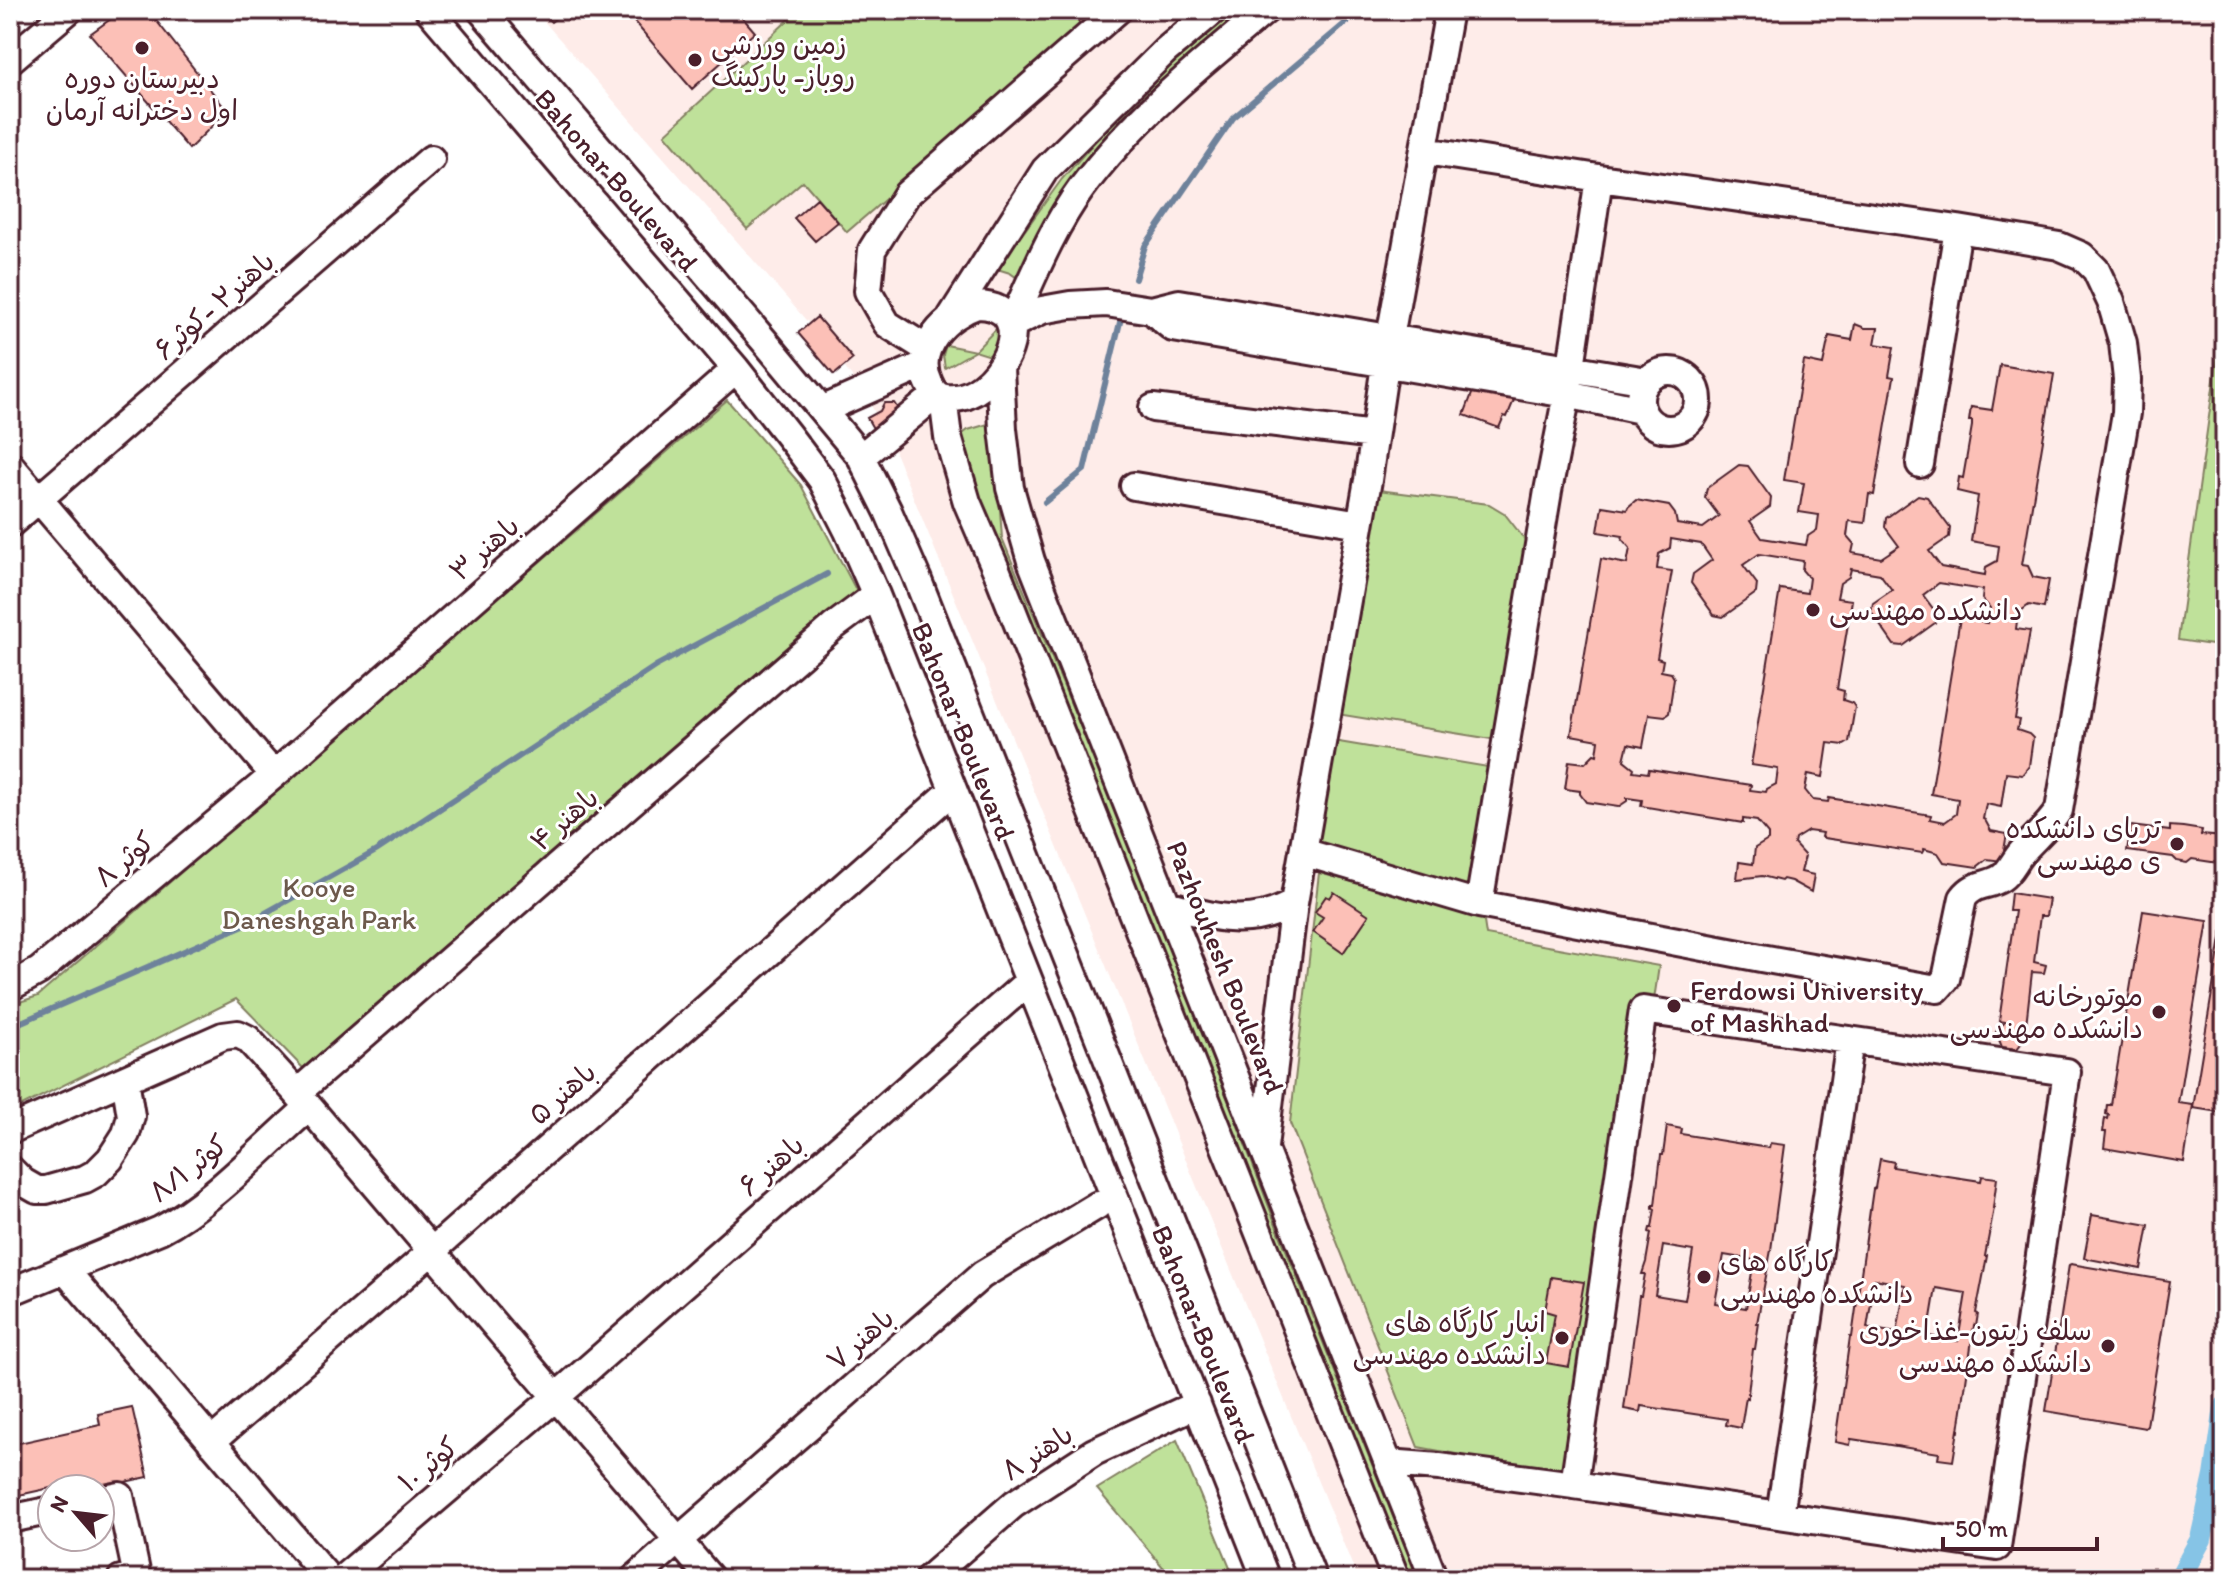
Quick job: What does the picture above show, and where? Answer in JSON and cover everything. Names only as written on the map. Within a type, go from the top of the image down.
[{"type":"street","points":[[10,60],[69,10]]},
{"type":"street","name":"Bahonar Boulevard","points":[[429,10],[736,369],[822,480],[876,595],[1197,1404],[1260,1576]]},
{"type":"street","name":"Bahonar Boulevard","points":[[481,10],[861,457],[917,578],[1313,1579]]},
{"type":"street","points":[[926,357],[887,324],[868,291],[872,250],[907,194],[1118,10]]},
{"type":"street","points":[[1214,10],[1165,51],[1045,170],[951,317],[937,332],[926,357],[928,382],[940,397],[967,502],[1396,1579]]},
{"type":"street","points":[[1011,325],[1050,239],[1081,189],[1124,137],[1173,87],[1266,10]]},
{"type":"street","points":[[1264,1150],[1294,903],[1449,10]]},
{"type":"street","points":[[1303,852],[1479,904],[1937,989],[1946,979],[1963,898],[1969,890],[1999,880],[2007,874],[2020,854],[2049,825],[2059,810],[2126,413],[2127,379],[2123,343],[2111,302],[2096,270],[2082,256],[2059,246],[1425,151]]},
{"type":"street","name":"باهنر۲ -کوثر۶","points":[[10,524],[431,159]]},
{"type":"street","points":[[1479,904],[1568,381],[1599,178]]},
{"type":"street","points":[[1920,464],[1958,229]]},
{"type":"street","points":[[1011,325],[1042,310],[1070,305],[1106,303],[1151,310],[1179,303],[1388,352],[1568,381],[1647,381]]},
{"type":"street","points":[[861,457],[887,433],[940,397],[957,399],[973,393],[991,380],[1000,368],[1011,340],[1007,315],[990,305],[977,305],[951,317]]},
{"type":"street","points":[[822,410],[863,392],[926,357]]},
{"type":"street","name":"Pazhouhesh Boulevard","points":[[1000,368],[1010,488],[1031,561],[1434,1579]]},
{"type":"street","name":"باهنر ۳","points":[[274,775],[736,369]]},
{"type":"street","points":[[1674,372],[1684,375],[1696,391],[1696,411],[1683,426],[1663,429],[1654,426],[1641,410],[1642,390],[1654,375],[1674,372]]},
{"type":"street","points":[[1568,381],[1641,410]]},
{"type":"street","points":[[1153,408],[1374,435]]},
{"type":"street","points":[[10,465],[274,775]]},
{"type":"street","points":[[1134,486],[1360,524]]},
{"type":"street","name":"باهنر ۴","points":[[302,1101],[833,627],[876,595]]},
{"type":"street","name":"کوثر ۸","points":[[10,987],[39,971],[274,775]]},
{"type":"street","name":"باهنر ۵","points":[[211,1442],[953,790]]},
{"type":"street","points":[[1167,904],[1212,917],[1252,919],[1294,903]]},
{"type":"street","name":"باهنر ۶","points":[[556,1397],[1029,981]]},
{"type":"street","points":[[1388,1463],[1574,1485],[1997,1547],[2067,1072],[1643,1010],[1574,1485]]},
{"type":"street","points":[[10,1130],[223,1036],[238,1034],[248,1039],[711,1579]]},
{"type":"street","points":[[1780,1515],[1850,1040]]},
{"type":"street","points":[[1064,1069],[1106,1053]]},
{"type":"street","points":[[10,1169],[37,1190],[85,1179],[96,1173],[110,1159],[126,1134],[131,1116],[125,1079]]},
{"type":"street","name":"کوثر ۸/۱","points":[[10,1292],[177,1221],[211,1195],[302,1101]]},
{"type":"street","name":"باهنر ۷","points":[[634,1579],[982,1275],[1098,1205]]},
{"type":"street","points":[[65,1270],[329,1579]]},
{"type":"street","name":"کوثر ۱۰","points":[[342,1579],[556,1397]]},
{"type":"street","name":"باهنر ۸","points":[[928,1579],[1027,1495],[1094,1452],[1197,1404]]},
{"type":"street","points":[[116,1497],[120,1496],[137,1576],[121,1579]]},
{"type":"street","points":[[10,1519],[36,1513]]},
{"type":"shaded area","name":"Ferdowsi University of Mashhad","points":[[534,10],[2225,10],[2225,1579],[1358,1579],[887,433],[863,392],[827,344]]},
{"type":"green space","points":[[799,10],[1105,10],[847,232],[803,181],[747,229],[665,134]]},
{"type":"green space","points":[[1236,10],[1254,10],[1155,95],[1023,282],[997,269],[1062,179],[1133,98]]},
{"type":"green space","points":[[2225,301],[2225,647],[2178,640]]},
{"type":"green space","points":[[998,327],[1002,334],[997,358],[975,351]]},
{"type":"green space","points":[[946,345],[975,351],[945,368],[943,355]]},
{"type":"green space","name":"Kooye Daneshgah Park","points":[[727,400],[801,485],[857,592],[803,633],[303,1068],[236,999],[10,1112],[10,1005],[38,996]]},
{"type":"green space","points":[[994,425],[1002,538],[1133,853],[1276,1225],[1418,1579],[1405,1579],[956,439],[968,430]]},
{"type":"green space","points":[[1378,490],[1489,504],[1504,513],[1532,549],[1498,740],[1337,714]]},
{"type":"green space","points":[[1333,741],[1494,768],[1472,894],[1317,847]]},
{"type":"green space","points":[[1319,873],[1483,915],[1486,935],[1659,966],[1654,1000],[1638,998],[1570,1475],[1418,1447],[1290,1123]]},
{"type":"green space","points":[[1177,1440],[1235,1579],[1173,1579],[1097,1489]]},
{"type":"building","points":[[123,10],[148,10],[227,111],[189,149],[90,34]]},
{"type":"building","points":[[540,10],[566,10],[551,22]]},
{"type":"building","name":"زمین ورزشی روباز- پارکینگ","points":[[624,10],[736,10],[755,32],[692,89]]},
{"type":"building","points":[[1077,10],[1106,10],[1084,29],[1077,20],[1082,16]]},
{"type":"building","points":[[817,198],[838,222],[815,241],[794,218]]},
{"type":"building","points":[[817,317],[853,359],[834,375],[798,333]]},
{"type":"building","name":"دانشکده مهندسی","points":[[1855,324],[1878,328],[1875,344],[1894,347],[1889,376],[1894,377],[1874,495],[1869,494],[1865,523],[1849,521],[1847,536],[1854,544],[1852,553],[1881,558],[1899,546],[1885,527],[1886,518],[1918,495],[1927,497],[1950,528],[1949,537],[1929,551],[1941,567],[1985,575],[1986,567],[1997,561],[1999,546],[1971,541],[1978,496],[1957,491],[1959,477],[1963,478],[1972,426],[1972,421],[1969,421],[1971,407],[1992,410],[2000,365],[2054,374],[2022,565],[2028,566],[2033,577],[2049,580],[2044,608],[2029,605],[2018,613],[2016,629],[2030,631],[2015,719],[2019,720],[2017,730],[2033,738],[2029,766],[2022,775],[2006,773],[2001,807],[1986,804],[1983,819],[1991,831],[2007,834],[2002,861],[1987,859],[1977,867],[1944,862],[1938,853],[1924,849],[1922,853],[1824,838],[1823,833],[1808,831],[1795,839],[1794,844],[1805,856],[1801,872],[1814,875],[1811,892],[1783,879],[1762,876],[1737,879],[1739,862],[1753,864],[1755,848],[1768,840],[1768,834],[1757,821],[1743,819],[1743,823],[1641,806],[1642,800],[1627,798],[1618,807],[1586,802],[1580,791],[1565,789],[1569,761],[1585,763],[1594,754],[1597,755],[1599,740],[1571,735],[1601,559],[1627,564],[1630,548],[1623,536],[1598,532],[1602,506],[1627,510],[1636,500],[1669,506],[1677,524],[1703,528],[1719,516],[1705,497],[1707,488],[1739,465],[1748,466],[1771,498],[1770,507],[1750,521],[1762,538],[1806,545],[1808,536],[1817,530],[1819,515],[1799,512],[1804,483],[1784,480],[1804,361],[1823,365],[1829,336],[1852,340]],"holes":[[[1671,539],[1701,544],[1712,560],[1693,574],[1691,583],[1714,615],[1723,617],[1756,593],[1757,584],[1743,565],[1759,554],[1803,561],[1802,570],[1809,578],[1807,593],[1780,589],[1751,765],[1778,769],[1776,784],[1766,792],[1750,790],[1751,785],[1649,769],[1648,773],[1633,771],[1634,768],[1624,760],[1628,744],[1643,747],[1649,714],[1665,716],[1669,713],[1674,678],[1671,673],[1661,671],[1663,660],[1657,658],[1672,571],[1657,569],[1659,554],[1670,548]],[[1851,569],[1880,574],[1892,590],[1873,603],[1871,612],[1894,645],[1903,646],[1935,623],[1937,614],[1923,595],[1939,583],[1983,590],[1982,599],[1990,608],[1987,623],[1960,618],[1931,794],[1958,799],[1956,814],[1945,822],[1930,819],[1931,815],[1829,798],[1828,802],[1813,800],[1805,790],[1808,774],[1823,777],[1828,743],[1844,745],[1849,742],[1855,707],[1843,700],[1844,691],[1837,689],[1852,600],[1837,598],[1840,583],[1849,577]]]},
{"type":"building","points":[[1475,386],[1514,400],[1499,428],[1464,415]]},
{"type":"building","points":[[884,403],[894,403],[900,412],[875,432],[867,418],[880,411]]},
{"type":"building","name":"تریای دانشکده ی مهندسی","points":[[2131,826],[2170,831],[2170,826],[2183,827],[2202,830],[2201,835],[2225,837],[2225,864],[2192,859],[2187,863],[2173,857],[2127,851]]},
{"type":"building","points":[[1334,892],[1369,915],[1343,953],[1313,932],[1323,917],[1315,912],[1326,896],[1330,898]]},
{"type":"building","points":[[2011,893],[2049,899],[2046,916],[2040,916],[2034,962],[2046,965],[2044,973],[2032,972],[2026,1025],[2022,1027],[2026,1037],[2017,1049],[2002,1047],[1996,1032],[2005,1022],[1999,1021],[2015,911],[2009,911]]},
{"type":"building","name":"موتورخانه دانشکده مهندسی","points":[[2143,911],[2208,921],[2178,1103],[2193,1105],[2184,1162],[2104,1148],[2105,1118],[2108,1119],[2109,1115],[2106,1114],[2107,1105],[2111,1105]]},
{"type":"building","points":[[2225,920],[2225,1113],[2193,1108]]},
{"type":"building","name":"کارگاه های دانشکده مهندسی","points":[[1667,1126],[1682,1129],[1681,1134],[1736,1143],[1769,1148],[1770,1143],[1785,1145],[1741,1428],[1726,1425],[1727,1419],[1641,1406],[1640,1412],[1624,1409],[1639,1296],[1645,1274],[1642,1274]],"holes":[[[1663,1246],[1693,1251],[1685,1300],[1655,1295]],[[1724,1255],[1754,1260],[1746,1308],[1715,1303]]]},
{"type":"building","points":[[1880,1159],[1894,1162],[1893,1167],[1948,1176],[1981,1181],[1982,1176],[1997,1178],[1953,1461],[1938,1459],[1939,1453],[1884,1444],[1851,1439],[1850,1445],[1835,1442]],"holes":[[[1875,1279],[1905,1285],[1897,1333],[1867,1328]],[[1936,1288],[1966,1293],[1958,1341],[1928,1336]]]},
{"type":"building","points":[[2092,1215],[2149,1225],[2141,1269],[2084,1258]]},
{"type":"building","name":"سلف زیتون-غذاخوری دانشکده مهندسی","points":[[2071,1264],[2170,1281],[2145,1428],[2046,1411]]},
{"type":"building","name":"انبار کارگاه های دانشکده مهندسی","points":[[1551,1277],[1584,1282],[1569,1367],[1546,1363],[1555,1314],[1545,1311]]},
{"type":"building","points":[[132,1407],[148,1477],[116,1484],[116,1473],[36,1473],[36,1491],[10,1497],[10,1445],[100,1425],[98,1414]]},
{"type":"waterway","points":[[1135,279],[1145,246],[1233,118],[1361,10]]},
{"type":"waterway","points":[[1045,502],[1084,470],[1122,314]]},
{"type":"waterway","points":[[10,1027],[246,924],[376,851],[656,666],[827,574]]},
{"type":"waterway","points":[[2179,1579],[2201,1539],[2215,1476],[2225,1407]]},
{"type":"place","name":"دبیرستان دوره اول دخترانه آرمان","points":[[142,48]]},
{"type":"place","name":"زمین ورزشی روباز- پارکینگ","points":[[695,60]]},
{"type":"place","name":"دانشکده مهندسی","points":[[1813,610]]},
{"type":"place","name":"تریای دانشکده ی مهندسی","points":[[2177,844]]},
{"type":"place","name":"Ferdowsi University of Mashhad","points":[[1674,1006]]},
{"type":"place","name":"موتورخانه دانشکده مهندسی","points":[[2159,1012]]},
{"type":"place","name":"کارگاه های دانشکده مهندسی","points":[[1704,1277]]},
{"type":"place","name":"انبار کارگاه های دانشکده مهندسی","points":[[1562,1338]]},
{"type":"place","name":"سلف زیتون-غذاخوری دانشکده مهندسی","points":[[2108,1346]]}]
